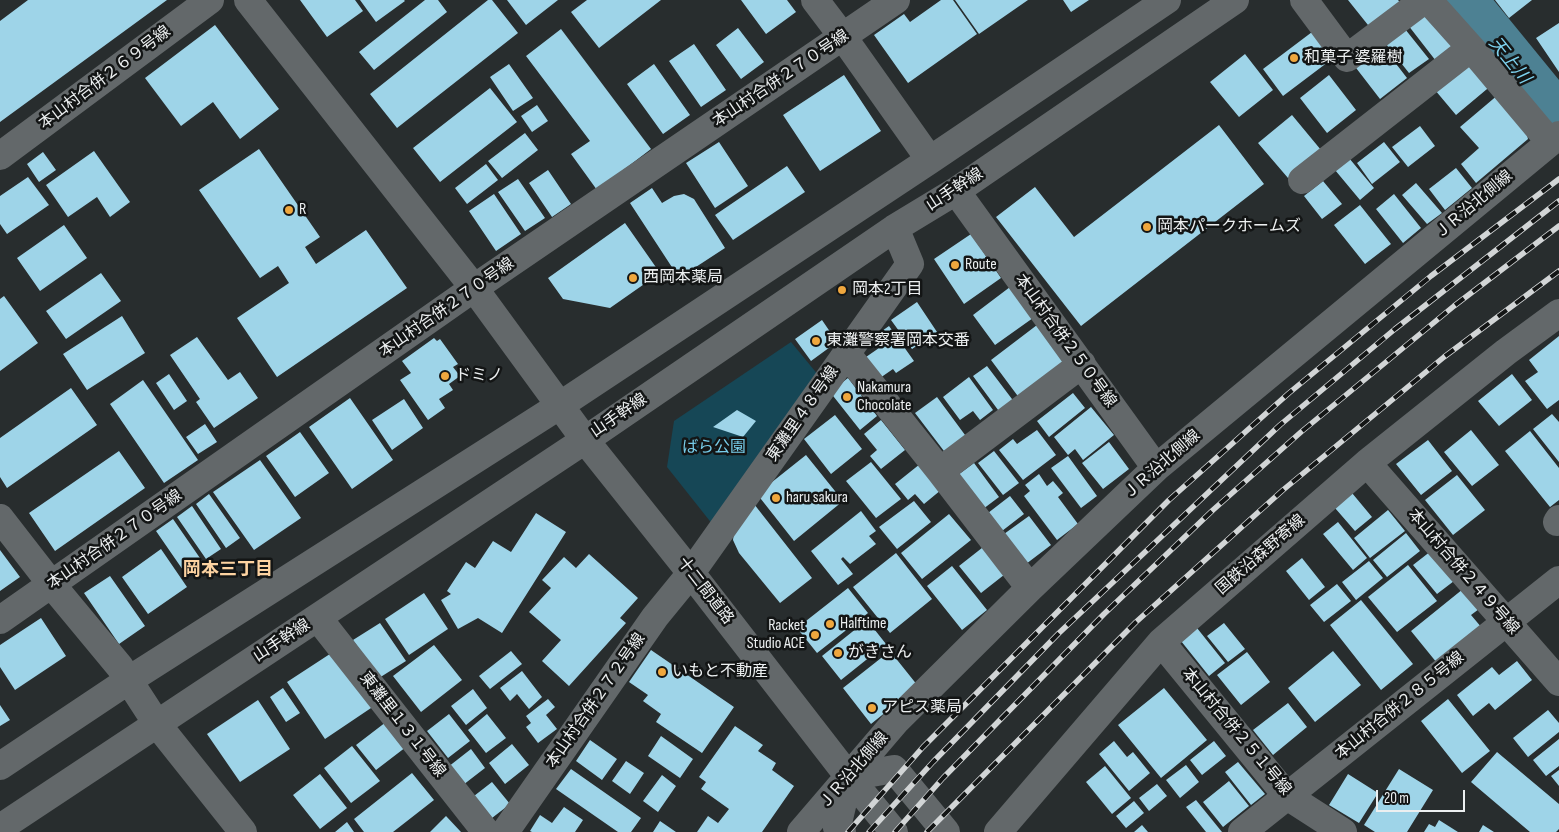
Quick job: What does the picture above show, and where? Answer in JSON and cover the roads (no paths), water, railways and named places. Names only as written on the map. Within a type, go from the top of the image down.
[{"type":"street","name":"本山村合併２６９号線","points":[[0,156],[210,0]]},
{"type":"street","name":"十二間道路","points":[[248,0],[474,288],[584,440],[692,573],[849,777],[894,832]]},
{"type":"street","points":[[815,0],[930,160]]},
{"type":"street","name":"本山村合併２７０号線","points":[[0,620],[474,288],[896,0]]},
{"type":"street","points":[[0,766],[130,680],[559,406],[1168,0]]},
{"type":"street","name":"山手幹線","points":[[0,828],[584,440],[896,228],[956,191],[1234,0]]},
{"type":"street","points":[[1304,0],[1347,58],[1424,0]]},
{"type":"street","points":[[1428,0],[1554,139]]},
{"type":"street","points":[[1302,180],[1471,48]]},
{"type":"street","name":"ＪＲ沿北側線","points":[[801,832],[897,720],[1030,588],[1156,468],[1554,139]]},
{"type":"street","name":"本山村合併２５０号線","points":[[956,191],[1156,468]]},
{"type":"street","name":"東灘里４８号線","points":[[692,573],[910,264],[896,228]]},
{"type":"street","name":"国鉄沿森野寄線","points":[[998,832],[1161,642],[1367,463],[1506,352],[1559,313]]},
{"type":"street","points":[[846,353],[1030,588]]},
{"type":"street","points":[[940,471],[1082,364]]},
{"type":"street","name":"本山村合併２４９号線","points":[[1367,463],[1559,682]]},
{"type":"street","points":[[0,518],[130,680],[157,724],[243,832]]},
{"type":"street","name":"本山村合併２７２号線","points":[[505,832],[655,617],[692,573]]},
{"type":"street","name":"本山村合併２８５号線","points":[[1242,832],[1559,580]]},
{"type":"street","name":"東灘里１３１号線","points":[[318,618],[486,832]]},
{"type":"street","name":"本山村合併２５１号線","points":[[1161,642],[1287,796],[1343,832]]},
{"type":"street","points":[[842,832],[837,827],[849,777],[894,769],[946,832]]},
{"type":"waterway","name":"天上川","points":[[1460,0],[1559,121]]},
{"type":"railway","points":[[848,832],[923,747],[1169,500],[1289,393],[1431,276],[1559,179]]},
{"type":"railway","points":[[869,832],[933,762],[1059,633],[1280,425],[1395,329],[1559,201]]},
{"type":"railway","points":[[895,832],[943,778],[1104,614],[1213,510],[1301,432],[1454,306],[1559,226]]},
{"type":"railway","points":[[927,832],[1136,622],[1283,490],[1444,357],[1559,271]]},
{"type":"place","name":"和菓子 婆羅樹","points":[[1294,58]]},
{"type":"place","name":"R","points":[[289,210]]},
{"type":"place","name":"岡本パークホームズ","points":[[1147,227]]},
{"type":"place","name":"Route","points":[[955,265]]},
{"type":"place","name":"西岡本薬局","points":[[633,278]]},
{"type":"place","name":"岡本2丁目","points":[[842,290]]},
{"type":"place","name":"東灘警察署岡本交番","points":[[816,341]]},
{"type":"place","name":"ドミノ","points":[[445,376]]},
{"type":"place","name":"Nakamura Chocolate","points":[[847,397]]},
{"type":"place","name":"haru sakura","points":[[776,498]]},
{"type":"place","name":"Halftime","points":[[830,624]]},
{"type":"place","name":"Racket Studio ACE","points":[[815,635]]},
{"type":"place","name":"がきさん","points":[[838,653]]},
{"type":"place","name":"いもと不動産","points":[[662,672]]},
{"type":"place","name":"アピス薬局","points":[[872,708]]},
{"type":"district","name":"岡本三丁目","points":[[228,570]]},
{"type":"park label","name":"ばら公園","points":[[714,448]]}]
